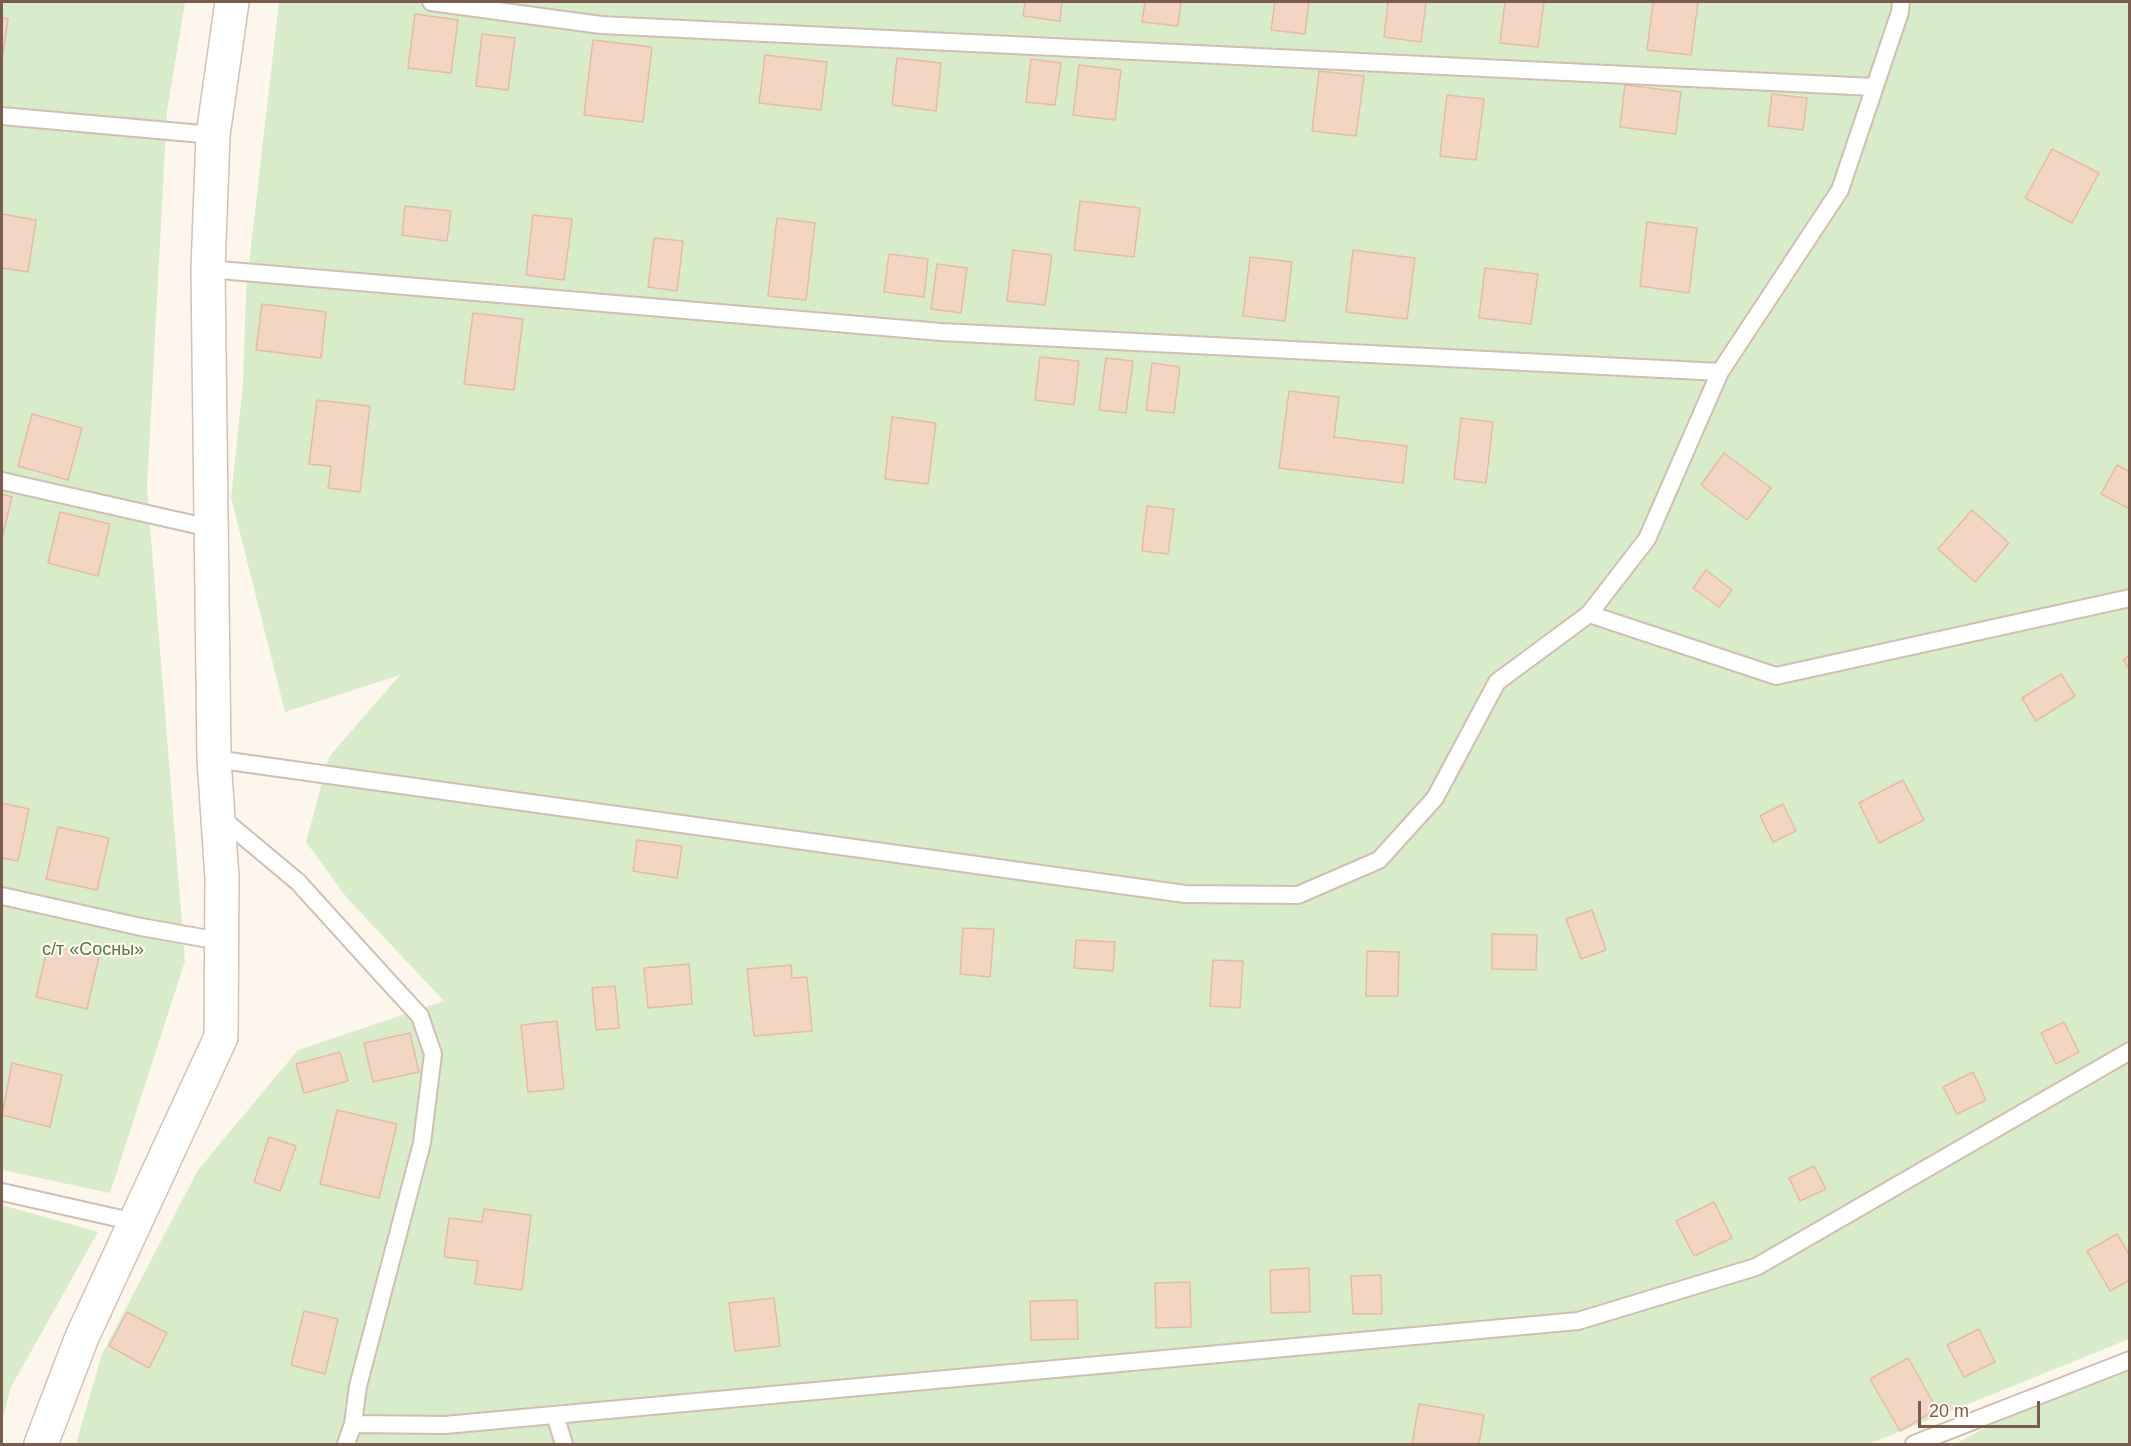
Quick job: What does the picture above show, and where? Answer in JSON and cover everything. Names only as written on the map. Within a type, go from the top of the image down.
[{"type":"main road","points":[[41,1444],[82,1338],[221,1037],[222,878],[214,759],[208,269],[213,135],[232,2]]},
{"type":"lane","points":[[432,2],[602,25],[1874,87]]},
{"type":"lane","points":[[214,759],[1185,894],[1298,895],[1379,860],[1435,798],[1497,681],[1589,614],[1647,538],[1720,372],[1840,190],[1900,12],[1900,2]]},
{"type":"lane","points":[[2,116],[213,135]]},
{"type":"lane","points":[[208,269],[941,332],[1720,372]]},
{"type":"lane","points":[[2,481],[210,528]]},
{"type":"lane","points":[[1589,614],[1776,676],[2130,598]]},
{"type":"lane","points":[[219,816],[298,882],[420,1016],[433,1054],[422,1143],[358,1386],[353,1424],[346,1444]]},
{"type":"lane","points":[[2,896],[141,927],[220,941]]},
{"type":"lane","points":[[353,1424],[445,1425],[1578,1321],[1756,1267],[2130,1050]]},
{"type":"lane","points":[[2,1192],[135,1222]]},
{"type":"lane","points":[[1914,1444],[2130,1360]]},
{"type":"lane","points":[[555,1415],[564,1444]]},
{"type":"green space","name":"с/т «Сосны»","points":[[2,2],[185,2],[167,111],[147,488],[185,961],[110,1193],[2,1170]]},
{"type":"green space","points":[[279,2],[2129,2],[2129,1339],[1869,1444],[76,1444],[102,1354],[198,1170],[298,1050],[444,1001],[347,898],[306,842],[329,757],[400,675],[285,712],[231,497],[243,385],[246,290]]},
{"type":"green space","points":[[2,1205],[98,1232],[10,1389],[2,1423]]},
{"type":"green space","points":[[2129,1352],[2129,1444],[1955,1444],[2127,1353]]},
{"type":"building","points":[[1025,2],[1062,2],[1060,21],[1023,16]]},
{"type":"building","points":[[1145,2],[1181,2],[1178,26],[1142,22]]},
{"type":"building","points":[[1275,2],[1309,2],[1305,34],[1271,30]]},
{"type":"building","points":[[1388,2],[1426,2],[1421,42],[1384,37]]},
{"type":"building","points":[[1505,2],[1544,2],[1538,47],[1500,43]]},
{"type":"building","points":[[1653,2],[1698,2],[1691,55],[1647,50]]},
{"type":"building","points":[[415,14],[458,20],[451,73],[408,68]]},
{"type":"building","points":[[2,18],[8,19],[2,61]]},
{"type":"building","points":[[482,34],[515,38],[508,90],[476,86]]},
{"type":"building","points":[[593,40],[652,47],[643,122],[584,115]]},
{"type":"building","points":[[765,55],[827,62],[821,110],[759,103]]},
{"type":"building","points":[[897,58],[941,63],[936,111],[892,105]]},
{"type":"building","points":[[1031,59],[1061,63],[1055,105],[1026,102]]},
{"type":"building","points":[[1079,65],[1121,70],[1115,120],[1073,115]]},
{"type":"building","points":[[1319,71],[1364,76],[1356,136],[1312,131]]},
{"type":"building","points":[[1625,85],[1681,92],[1676,134],[1620,127]]},
{"type":"building","points":[[1772,94],[1807,98],[1803,130],[1768,126]]},
{"type":"building","points":[[1447,95],[1484,99],[1476,160],[1440,156]]},
{"type":"building","points":[[2052,149],[2099,173],[2072,223],[2025,198]]},
{"type":"building","points":[[1080,201],[1140,208],[1134,257],[1074,250]]},
{"type":"building","points":[[405,206],[451,211],[447,241],[402,235]]},
{"type":"building","points":[[2,214],[36,220],[28,272],[2,268]]},
{"type":"building","points":[[533,215],[572,219],[564,280],[526,275]]},
{"type":"building","points":[[777,218],[815,223],[806,300],[768,296]]},
{"type":"building","points":[[1647,222],[1697,228],[1689,293],[1640,286]]},
{"type":"building","points":[[654,238],[683,241],[677,291],[648,287]]},
{"type":"building","points":[[1013,250],[1052,255],[1045,305],[1007,301]]},
{"type":"building","points":[[1353,250],[1415,258],[1407,319],[1346,312]]},
{"type":"building","points":[[889,254],[928,259],[924,297],[884,292]]},
{"type":"building","points":[[1250,257],[1292,262],[1285,321],[1243,316]]},
{"type":"building","points":[[937,264],[967,268],[961,313],[931,309]]},
{"type":"building","points":[[1485,268],[1538,274],[1531,324],[1479,318]]},
{"type":"building","points":[[262,304],[326,312],[321,358],[256,350]]},
{"type":"building","points":[[473,313],[523,319],[514,390],[464,384]]},
{"type":"building","points":[[1040,357],[1079,361],[1074,405],[1035,400]]},
{"type":"building","points":[[1106,358],[1133,361],[1126,413],[1099,410]]},
{"type":"building","points":[[1152,363],[1180,367],[1174,413],[1146,410]]},
{"type":"building","points":[[1289,391],[1339,397],[1334,437],[1407,446],[1403,483],[1279,468]]},
{"type":"building","points":[[317,400],[370,406],[360,492],[328,488],[331,466],[309,464]]},
{"type":"building","points":[[32,414],[82,428],[68,480],[18,466]]},
{"type":"building","points":[[892,417],[936,423],[928,484],[885,479]]},
{"type":"building","points":[[1461,418],[1493,422],[1486,483],[1454,479]]},
{"type":"building","points":[[1724,453],[1771,488],[1747,520],[1701,485]]},
{"type":"building","points":[[2117,465],[2130,472],[2130,509],[2101,494]]},
{"type":"building","points":[[2,494],[12,497],[2,538]]},
{"type":"building","points":[[1147,506],[1174,509],[1168,554],[1142,551]]},
{"type":"building","points":[[1972,510],[2009,543],[1975,582],[1938,549]]},
{"type":"building","points":[[60,512],[110,524],[98,576],[48,563]]},
{"type":"building","points":[[1706,570],[1732,590],[1719,607],[1693,588]]},
{"type":"building","points":[[2130,655],[2130,670],[2123,660]]},
{"type":"building","points":[[2061,674],[2075,696],[2036,721],[2022,698]]},
{"type":"building","points":[[1903,780],[1924,820],[1879,843],[1859,803]]},
{"type":"building","points":[[2,803],[29,809],[18,861],[2,858]]},
{"type":"building","points":[[1783,804],[1796,831],[1773,842],[1760,816]]},
{"type":"building","points":[[58,827],[109,838],[97,890],[46,879]]},
{"type":"building","points":[[637,840],[682,846],[677,878],[633,871]]},
{"type":"building","points":[[1592,910],[1606,950],[1581,959],[1566,919]]},
{"type":"building","points":[[963,928],[994,929],[990,977],[960,974]]},
{"type":"building","points":[[1492,934],[1537,935],[1536,970],[1492,969]]},
{"type":"building","points":[[1076,940],[1115,942],[1113,971],[1074,968]]},
{"type":"building","points":[[48,945],[99,957],[87,1009],[36,997]]},
{"type":"building","points":[[1367,951],[1399,952],[1398,996],[1366,996]]},
{"type":"building","points":[[1213,960],[1243,961],[1240,1008],[1210,1006]]},
{"type":"building","points":[[689,964],[692,1004],[648,1008],[644,968]]},
{"type":"building","points":[[791,965],[792,978],[807,977],[812,1031],[754,1036],[747,969]]},
{"type":"building","points":[[615,986],[619,1028],[596,1030],[592,988]]},
{"type":"building","points":[[557,1021],[564,1089],[528,1092],[521,1025]]},
{"type":"building","points":[[2064,1022],[2079,1052],[2056,1064],[2041,1033]]},
{"type":"building","points":[[410,1033],[419,1072],[373,1082],[364,1043]]},
{"type":"building","points":[[340,1052],[348,1081],[304,1093],[296,1064]]},
{"type":"building","points":[[12,1063],[62,1075],[50,1127],[2,1115]]},
{"type":"building","points":[[1973,1072],[1986,1100],[1957,1114],[1943,1087]]},
{"type":"building","points":[[337,1110],[397,1124],[379,1198],[320,1184]]},
{"type":"building","points":[[269,1137],[296,1146],[280,1191],[254,1182]]},
{"type":"building","points":[[1814,1166],[1826,1189],[1800,1201],[1789,1178]]},
{"type":"building","points":[[1714,1202],[1732,1238],[1694,1256],[1676,1221]]},
{"type":"building","points":[[484,1209],[531,1215],[522,1290],[475,1284],[478,1261],[444,1257],[449,1218],[482,1222]]},
{"type":"building","points":[[2117,1234],[2130,1256],[2130,1280],[2110,1291],[2087,1251]]},
{"type":"building","points":[[1309,1268],[1310,1312],[1271,1313],[1270,1270]]},
{"type":"building","points":[[1381,1275],[1382,1314],[1353,1314],[1351,1276]]},
{"type":"building","points":[[1190,1282],[1191,1327],[1156,1328],[1155,1283]]},
{"type":"building","points":[[774,1298],[780,1346],[735,1351],[729,1303]]},
{"type":"building","points":[[1077,1300],[1078,1339],[1031,1340],[1030,1301]]},
{"type":"building","points":[[304,1311],[338,1319],[325,1374],[291,1365]]},
{"type":"building","points":[[127,1312],[167,1333],[149,1368],[109,1346]]},
{"type":"building","points":[[1979,1329],[1995,1362],[1964,1377],[1947,1345]]},
{"type":"building","points":[[1908,1358],[1937,1409],[1900,1431],[1870,1379]]},
{"type":"building","points":[[1419,1404],[1484,1415],[1479,1444],[1412,1444]]}]
